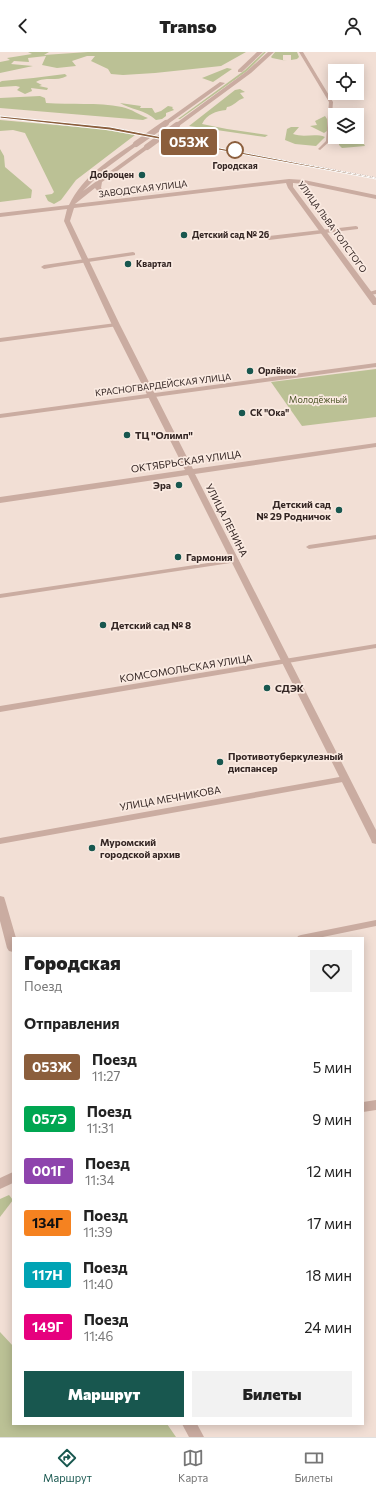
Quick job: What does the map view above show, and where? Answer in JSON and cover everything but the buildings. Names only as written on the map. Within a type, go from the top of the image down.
[{"type":"street","points":[[71,205],[93,176],[245,68],[260,52]]},
{"type":"street","points":[[81,193],[147,147],[249,72],[271,52]]},
{"type":"street","points":[[301,52],[331,102],[328,141],[320,149]]},
{"type":"street","points":[[99,181],[98,188],[101,192],[112,195],[139,198]]},
{"type":"street","name":"ЗАВОДСКАЯ УЛИЦА","points":[[0,216],[71,205],[289,181],[304,182],[376,197]]},
{"type":"street","name":"УЛИЦА ЛЬВА ТОЛСТОГО","points":[[289,181],[290,187],[372,292],[376,303]]},
{"type":"street","name":"УЛИЦА ЛЕНИНА","points":[[71,205],[67,221],[116,325],[376,840]]},
{"type":"street","points":[[270,238],[356,228]]},
{"type":"street","points":[[44,267],[86,261],[98,257],[133,254]]},
{"type":"street","points":[[0,340],[116,325]]},
{"type":"street","name":"КРАСНОГВАРДЕЙСКАЯ УЛИЦА","points":[[0,416],[376,364]]},
{"type":"street","name":"ОКТЯБРЬСКАЯ УЛИЦА","points":[[0,500],[376,445]]},
{"type":"street","points":[[309,547],[376,537]]},
{"type":"street","points":[[0,596],[235,561]]},
{"type":"street","name":"КОМСОМОЛЬСКАЯ УЛИЦА","points":[[0,709],[376,646]]},
{"type":"street","name":"УЛИЦА МЕЧНИКОВА","points":[[0,841],[345,779]]},
{"type":"street","points":[[0,900],[12,944]]},
{"type":"street","points":[[306,937],[376,923]]},
{"type":"street","points":[[364,1107],[376,1105]]},
{"type":"street","points":[[0,1184],[12,1178]]},
{"type":"green space","points":[[28,52],[49,52],[44,55],[88,52],[246,52],[221,66],[155,73],[123,75],[111,74],[108,69],[91,61],[95,56],[87,56],[72,61],[76,66],[57,68],[42,65],[46,56],[28,58],[29,62],[14,61],[11,64],[33,66],[0,73],[0,62],[10,60],[7,58],[32,54]]},
{"type":"green space","points":[[264,52],[266,52],[247,71],[178,119],[245,70]]},
{"type":"green space","points":[[275,52],[297,52],[299,57],[291,60],[291,55],[283,55],[283,60],[287,61],[272,58],[271,57]]},
{"type":"green space","points":[[227,68],[232,69],[213,82],[202,78]]},
{"type":"green space","points":[[65,74],[67,76],[63,78],[43,79],[36,82],[42,85],[39,86],[48,88],[47,90],[31,88],[32,91],[25,94],[17,90],[20,87],[0,87],[0,82],[2,81]]},
{"type":"green space","points":[[240,89],[245,92],[240,93],[244,98],[227,107],[226,110],[209,115],[202,124],[268,135],[265,137],[189,126],[235,90]]},
{"type":"green space","points":[[40,96],[45,98],[46,103],[113,105],[126,108],[148,118],[143,120],[0,108],[0,98]]},
{"type":"green space","points":[[120,103],[141,106],[140,108],[152,108],[155,113],[168,106],[173,107],[172,108],[174,110],[166,113],[166,116],[162,119],[156,120],[143,112]]},
{"type":"green space","points":[[325,116],[327,119],[327,131],[324,133],[310,126],[317,125],[315,121]]},
{"type":"green space","points":[[0,120],[101,129],[135,135],[76,180],[61,200],[54,204],[48,201],[45,195],[52,194],[54,192],[25,133],[13,130],[0,131]]},
{"type":"green space","points":[[291,127],[299,127],[293,134],[301,136],[317,135],[325,137],[316,146],[295,144],[285,140],[287,129]]},
{"type":"green space","points":[[364,144],[365,146],[342,148],[339,145]]},
{"type":"green space","points":[[0,149],[4,156],[5,167],[32,190],[31,198],[0,202]]},
{"type":"green space","name":"Молодёжный","points":[[376,369],[376,417],[302,426],[271,382]]},
{"type":"green space","points":[[9,1195],[12,1199],[12,1201],[0,1217],[0,1199]]},
{"type":"green space","points":[[0,1332],[12,1345],[12,1425],[168,1425],[176,1437],[0,1437]]},
{"type":"railway","points":[[0,117],[111,128],[376,178]]},
{"type":"train","name":"053Ж","points":[[0,117],[110,128],[234,150],[376,178]]},
{"type":"place","name":"Городская","points":[[235,150]]},
{"type":"place","name":"Доброцен","points":[[142,175]]},
{"type":"place","name":"Детский сад № 26","points":[[184,235]]},
{"type":"place","name":"Квартал","points":[[128,264]]},
{"type":"place","name":"Орлёнок","points":[[250,371]]},
{"type":"place","name":"СК \"Ока\"","points":[[242,413]]},
{"type":"place","name":"ТЦ \"Олимп\"","points":[[127,435]]},
{"type":"place","name":"Эра","points":[[179,485]]},
{"type":"place","name":"Детский сад № 29 Родничок","points":[[339,510]]},
{"type":"place","name":"Гармония","points":[[178,557]]},
{"type":"place","name":"Детский сад № 8","points":[[103,625]]},
{"type":"place","name":"СДЭК","points":[[267,688]]},
{"type":"place","name":"Противотуберкулезный диспансер","points":[[220,762]]},
{"type":"place","name":"Муромский городской архив","points":[[92,848]]}]
